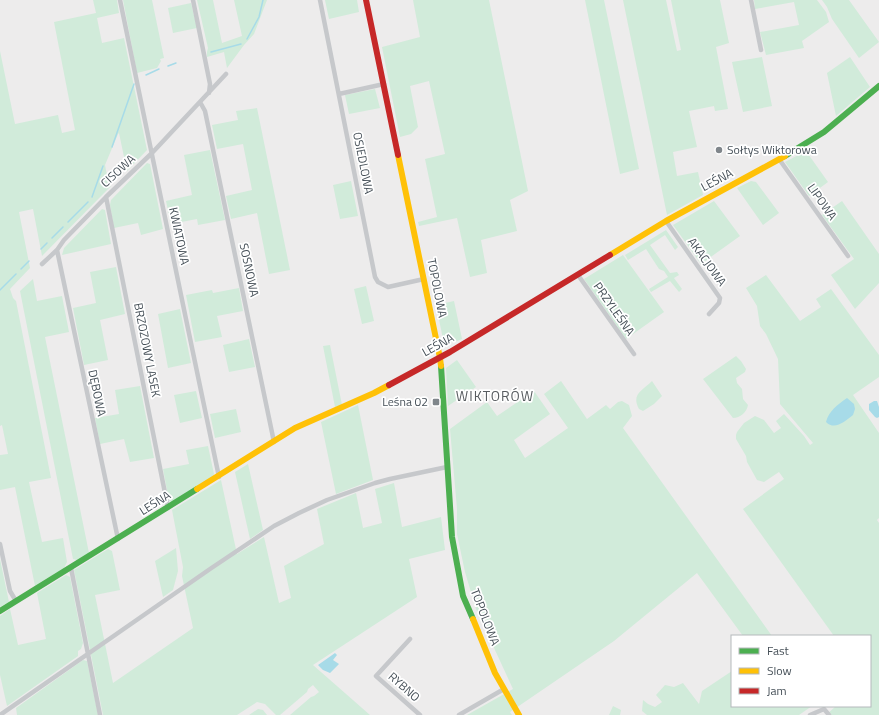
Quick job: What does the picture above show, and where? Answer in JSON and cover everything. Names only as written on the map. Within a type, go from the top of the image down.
[{"type":"street","name":"KWIATOWA","points":[[120,0],[136,83],[152,153],[219,477]]},
{"type":"street","points":[[193,0],[210,84],[209,93]]},
{"type":"street","name":"OSIEDLOWA","points":[[320,0],[375,277],[378,282],[388,287],[424,279]]},
{"type":"street","name":"TOPOLOWA","points":[[366,0],[440,358],[452,537],[463,596],[495,673],[519,715]]},
{"type":"street","points":[[751,0],[761,50]]},
{"type":"street","name":"CISOWA","points":[[42,264],[106,197],[152,153],[226,74]]},
{"type":"street","points":[[339,94],[384,84]]},
{"type":"street","name":"LEŚNA","points":[[0,611],[296,428],[374,393],[440,358],[666,221],[815,138],[879,86]]},
{"type":"street","name":"SOSNOWA","points":[[200,102],[205,111],[274,442]]},
{"type":"street","name":"LIPOWA","points":[[779,159],[848,256]]},
{"type":"street","name":"BRZOZOWY LASEK","points":[[106,197],[168,508]]},
{"type":"street","name":"AKACJOWA","points":[[666,221],[720,298],[719,303],[709,314]]},
{"type":"street","name":"DĘBOWA","points":[[57,250],[118,539]]},
{"type":"street","name":"PRZYLEŚNA","points":[[578,275],[634,354]]},
{"type":"street","points":[[0,715],[250,542],[299,513],[334,498],[390,478],[447,467]]},
{"type":"street","points":[[0,544],[10,591],[16,601]]},
{"type":"street","points":[[71,568],[100,715]]},
{"type":"street","name":"RYBNO","points":[[410,639],[376,676],[420,715]]},
{"type":"street","points":[[459,715],[504,689]]},
{"type":"street","points":[[810,715],[824,709],[829,715]]},
{"type":"green space","points":[[93,0],[117,0],[119,13],[97,18],[102,43],[124,38],[147,150],[127,171],[119,133],[118,134],[105,165],[109,186],[111,186],[42,256],[33,209],[19,212],[30,268],[10,289],[13,298],[16,301],[51,478],[29,482],[42,542],[63,538],[67,562],[64,568],[35,586],[15,487],[0,490],[0,455],[8,454],[2,425],[0,426],[0,51],[15,124],[58,115],[62,133],[75,130],[54,22],[96,13]]},
{"type":"green space","points":[[123,0],[152,0],[164,58],[160,59],[161,61],[157,68],[137,73]]},
{"type":"green space","points":[[197,0],[213,0],[222,43],[242,36],[234,0],[267,0],[254,34],[227,68],[224,52],[207,57],[208,48]]},
{"type":"green space","points":[[325,0],[357,0],[359,12],[329,19]]},
{"type":"green space","points":[[413,0],[489,0],[528,191],[510,200],[517,231],[481,240],[487,273],[470,277],[457,218],[419,226],[418,222],[437,217],[425,159],[445,154],[429,81],[410,86],[418,127],[411,134],[400,137],[382,47],[420,37]]},
{"type":"green space","points":[[585,0],[604,0],[639,169],[620,174]]},
{"type":"green space","points":[[623,0],[666,0],[677,51],[681,50],[671,0],[720,0],[729,43],[716,47],[728,109],[715,111],[714,106],[689,111],[697,147],[673,152],[677,176],[698,172],[703,195],[667,215]]},
{"type":"green space","points":[[754,0],[817,0],[826,12],[829,22],[802,41],[804,48],[766,55],[760,32],[799,25],[794,2],[755,9]]},
{"type":"green space","points":[[822,0],[849,0],[879,42],[859,58],[832,19]]},
{"type":"green space","points":[[191,3],[197,28],[173,33],[168,8]]},
{"type":"green space","points":[[762,57],[772,106],[743,112],[732,62]]},
{"type":"green space","points":[[850,57],[870,87],[836,116],[827,73]]},
{"type":"green space","points":[[375,89],[380,108],[349,114],[345,95]]},
{"type":"green space","points":[[257,108],[290,270],[269,274],[257,213],[231,219],[226,196],[252,190],[243,144],[217,149],[212,125],[238,120],[236,111]]},
{"type":"green space","points":[[210,150],[225,220],[198,225],[197,219],[171,224],[166,201],[192,195],[184,155]]},
{"type":"green space","points":[[806,151],[828,182],[809,196],[785,162]]},
{"type":"green space","points":[[147,163],[150,164],[163,229],[141,235],[138,223],[114,228],[110,205],[111,200]]},
{"type":"green space","points":[[351,181],[358,216],[340,219],[333,185]]},
{"type":"green space","points":[[751,181],[756,182],[779,213],[763,225],[737,188]]},
{"type":"green space","points":[[714,201],[740,236],[701,264],[673,225]]},
{"type":"green space","points":[[842,201],[879,254],[879,283],[855,309],[831,275],[854,259],[822,215]]},
{"type":"green space","points":[[102,209],[105,210],[111,244],[62,255],[64,248]]},
{"type":"green space","points":[[666,230],[678,247],[675,250],[665,235],[650,245],[670,273],[677,272],[679,275],[674,278],[682,289],[679,292],[670,281],[651,292],[649,289],[668,277],[664,271],[659,269],[646,249],[628,260],[625,255]]},
{"type":"green space","points":[[623,255],[664,312],[626,339],[584,279]]},
{"type":"green space","points":[[116,267],[125,314],[100,320],[108,360],[84,365],[73,308],[96,303],[90,272]]},
{"type":"green space","points":[[766,275],[800,321],[821,307],[816,299],[831,289],[879,355],[879,377],[853,395],[879,433],[879,518],[877,520],[879,523],[879,715],[826,715],[835,707],[871,707],[871,635],[833,635],[743,509],[784,479],[779,472],[764,482],[757,480],[736,439],[737,432],[744,423],[755,416],[764,420],[774,433],[781,428],[776,421],[784,414],[810,445],[813,443],[780,404],[778,359],[766,334],[760,326],[757,306],[746,288]]},
{"type":"green space","points":[[33,279],[37,301],[62,296],[69,332],[45,337],[89,553],[77,560],[73,559],[20,291]]},
{"type":"green space","points":[[366,286],[374,321],[362,324],[354,289]]},
{"type":"green space","points":[[239,288],[243,311],[217,316],[222,337],[195,342],[186,295],[212,290],[213,293]]},
{"type":"green space","points":[[454,301],[462,339],[450,342],[443,339],[436,305]]},
{"type":"green space","points":[[180,309],[191,363],[168,368],[158,314]]},
{"type":"green space","points":[[249,339],[255,367],[229,372],[223,345]]},
{"type":"green space","points":[[330,345],[342,405],[335,407],[323,346]]},
{"type":"green space","points":[[736,356],[746,369],[745,372],[736,378],[737,383],[742,389],[743,399],[748,405],[743,414],[733,418],[703,379]]},
{"type":"green space","points":[[457,360],[476,387],[448,406],[446,368]]},
{"type":"green space","points":[[561,381],[587,419],[606,405],[610,409],[618,402],[622,401],[629,405],[632,416],[623,428],[771,635],[742,635],[697,573],[614,641],[510,712],[512,715],[467,715],[513,689],[476,609],[465,572],[457,534],[457,509],[450,429],[487,402],[497,416],[534,391],[550,414],[514,440],[525,458],[568,428],[544,394]]},
{"type":"green space","points":[[652,381],[662,396],[654,404],[643,411],[639,409],[637,404],[637,396],[641,390]]},
{"type":"green space","points":[[140,386],[154,458],[130,462],[124,439],[100,444],[95,418],[119,414],[115,390]]},
{"type":"green space","points":[[196,391],[202,418],[180,423],[174,395]]},
{"type":"green space","points":[[358,405],[373,480],[336,494],[321,422]]},
{"type":"green space","points":[[236,409],[241,432],[215,438],[210,414]]},
{"type":"green space","points":[[208,446],[214,474],[213,477],[172,502],[169,501],[163,469],[189,464],[186,450]]},
{"type":"green space","points":[[248,464],[263,530],[250,539],[235,472]]},
{"type":"green space","points":[[221,480],[237,554],[264,537],[279,603],[291,598],[284,566],[324,544],[317,509],[356,493],[363,528],[382,523],[375,489],[394,483],[402,527],[441,517],[445,550],[409,559],[417,597],[313,665],[370,715],[290,715],[319,692],[313,685],[280,715],[276,715],[265,704],[257,702],[237,715],[103,715],[74,570],[108,549],[112,551],[120,590],[95,595],[113,683],[193,628],[182,576],[183,567],[172,510]]},
{"type":"green space","points":[[176,548],[178,571],[173,590],[163,597],[155,561]]},
{"type":"green space","points":[[0,559],[9,602],[0,607]]},
{"type":"green space","points":[[66,575],[70,577],[83,643],[81,649],[78,651],[78,656],[7,706],[0,675],[0,616],[10,609],[18,645],[46,639],[37,593]]},
{"type":"green space","points":[[83,660],[87,661],[98,715],[17,715],[16,708]]},
{"type":"green space","points":[[731,672],[731,707],[811,707],[799,715],[647,715],[642,711],[643,700],[655,707],[662,702],[656,695],[665,685],[674,687],[683,683],[699,704],[702,691]]},
{"type":"green space","points":[[613,706],[621,710],[620,715],[609,715]]},
{"type":"green space","points":[[258,709],[263,710],[267,715],[249,715]]},
{"type":"water","points":[[847,398],[854,404],[855,409],[853,415],[840,424],[833,426],[829,425],[826,422],[829,415],[834,408]]},
{"type":"water","points":[[877,401],[879,407],[879,417],[877,418],[869,410],[869,404]]},
{"type":"water","points":[[335,653],[337,655],[333,660],[339,664],[330,673],[323,670],[318,665]]},
{"type":"waterway","points":[[247,39],[259,17],[263,0]]},
{"type":"waterway","points":[[211,52],[241,44]]},
{"type":"waterway","points":[[168,66],[176,63]]},
{"type":"waterway","points":[[146,75],[159,69]]},
{"type":"waterway","points":[[112,147],[134,84]]},
{"type":"waterway","points":[[92,197],[103,166]]},
{"type":"waterway","points":[[68,222],[88,202]]},
{"type":"waterway","points":[[52,238],[63,227]]},
{"type":"waterway","points":[[41,249],[47,243]]},
{"type":"waterway","points":[[21,269],[29,261]]},
{"type":"waterway","points":[[0,290],[16,274]]},
{"type":"traffic: fast","points":[[785,156],[824,132],[879,86]]},
{"type":"traffic: fast","points":[[441,366],[452,537],[463,596],[473,619]]},
{"type":"traffic: fast","points":[[0,611],[197,489]]},
{"type":"traffic: slow","points":[[398,155],[441,366]]},
{"type":"traffic: slow","points":[[610,255],[666,221],[785,156]]},
{"type":"traffic: slow","points":[[197,489],[295,428],[389,385]]},
{"type":"traffic: slow","points":[[473,619],[495,673],[519,715]]},
{"type":"traffic: jam","points":[[366,0],[398,155]]},
{"type":"traffic: jam","points":[[389,385],[450,352],[610,255]]},
{"type":"place","name":"Sołtys Wiktorowa","points":[[719,150]]},
{"type":"place","name":"Leśna 02","points":[[436,402]]},
{"type":"district","name":"WIKTORÓW","points":[[495,396]]}]
